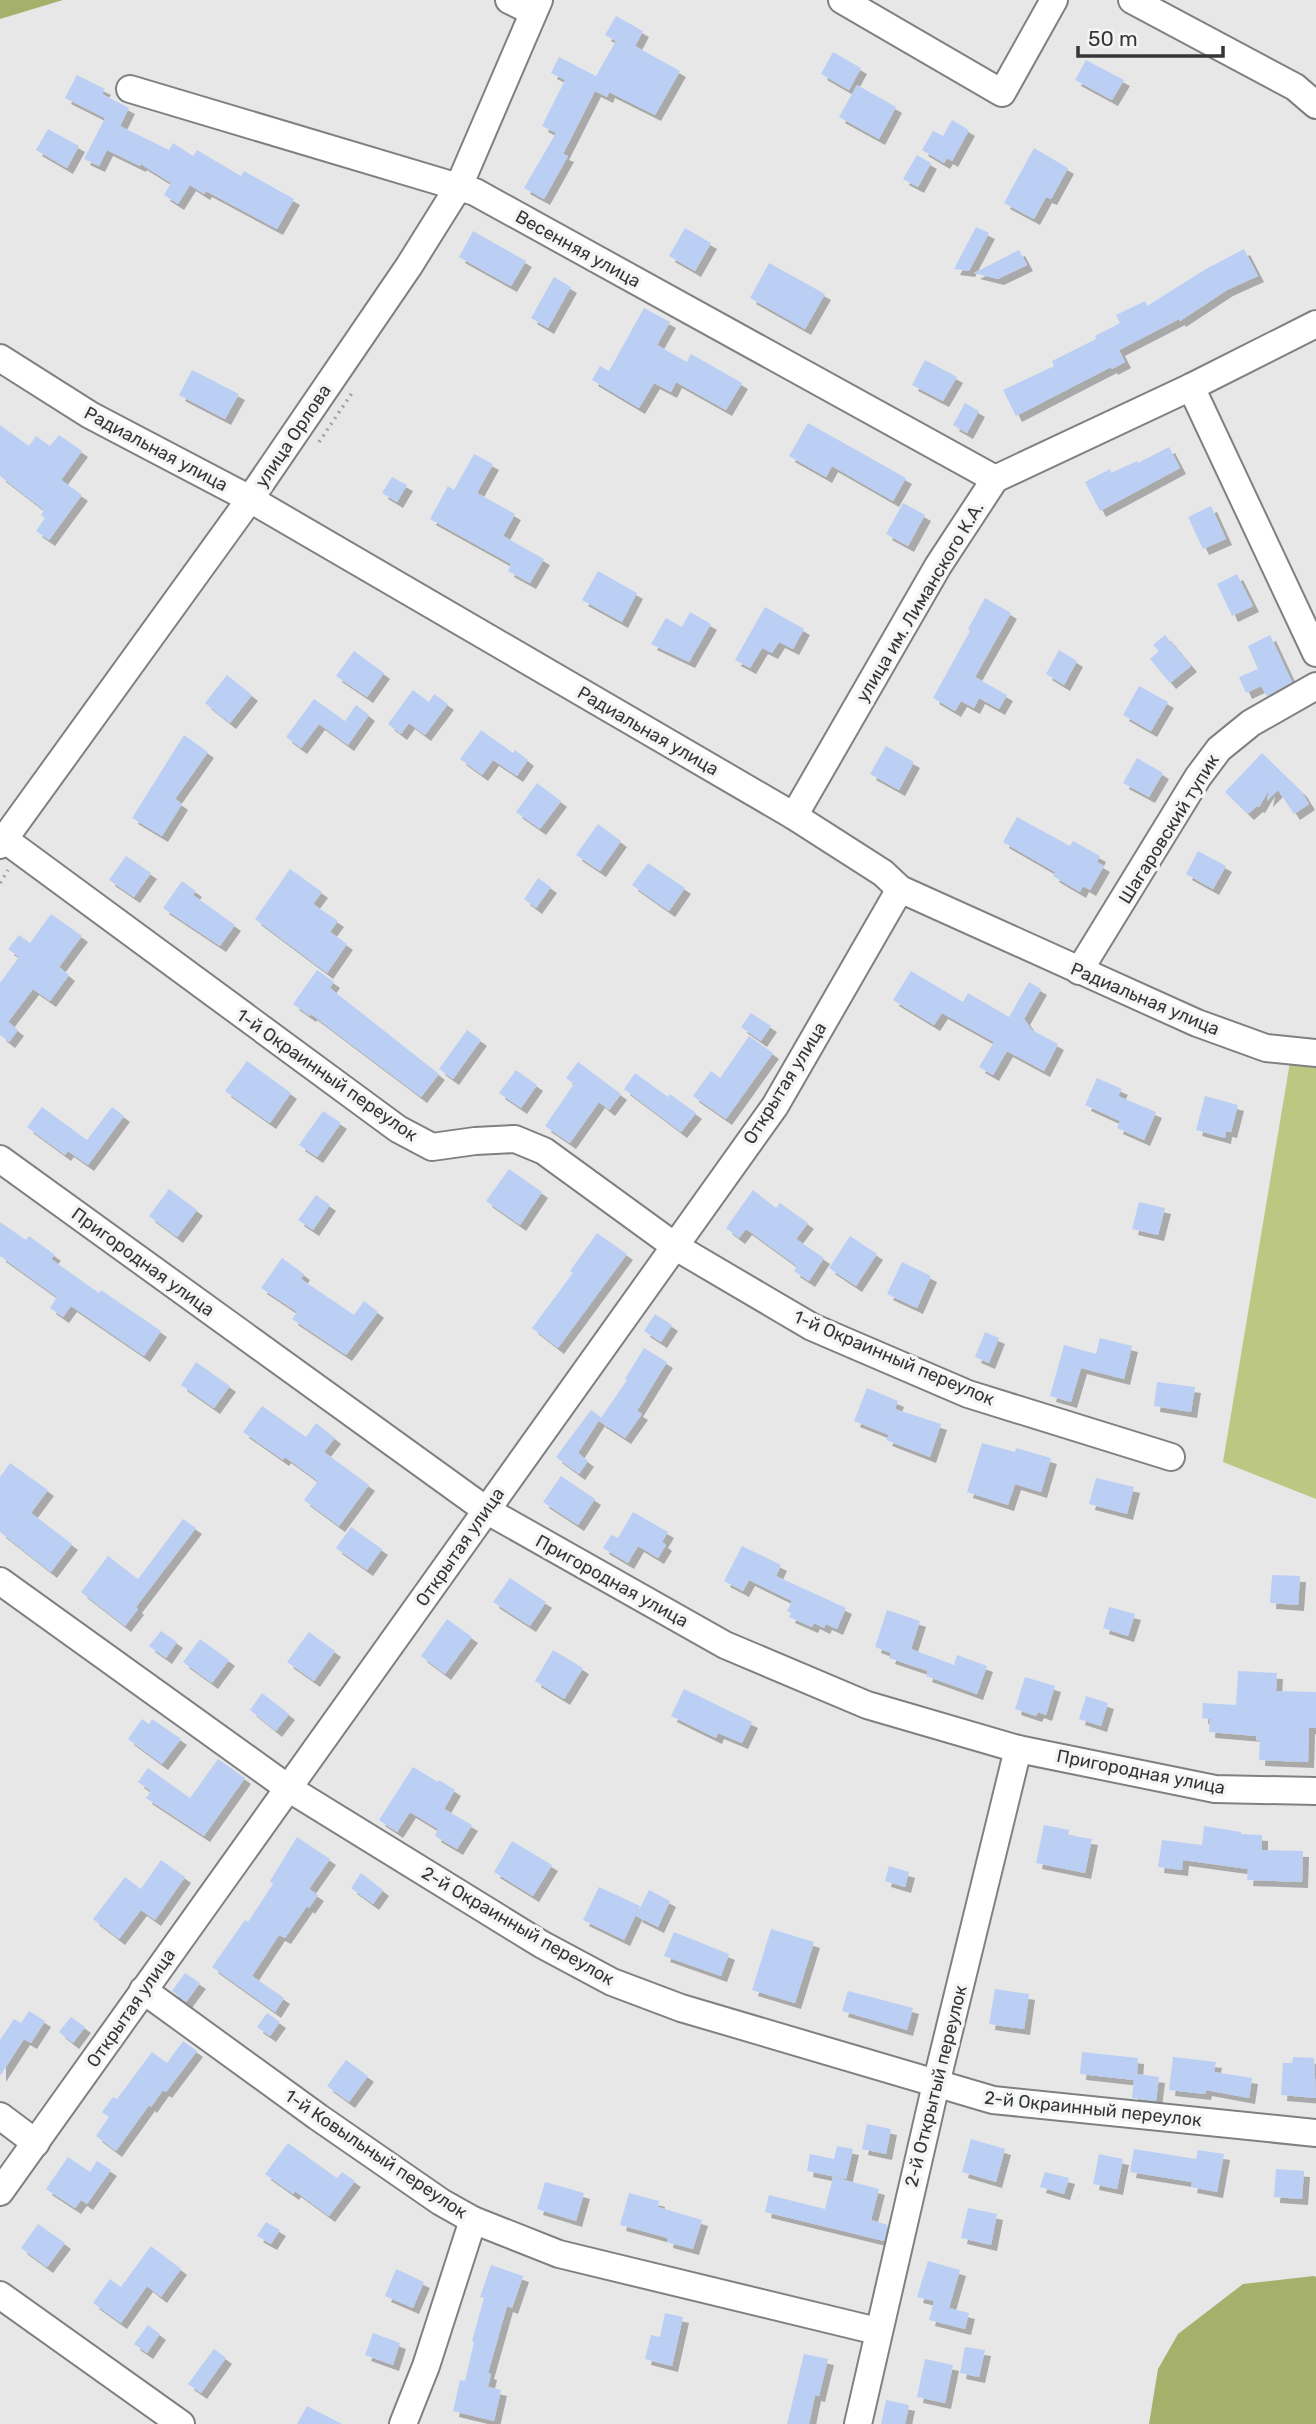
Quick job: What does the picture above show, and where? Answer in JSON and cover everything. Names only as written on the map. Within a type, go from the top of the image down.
[{"type":"street","points":[[509,0],[536,6]]},
{"type":"street","points":[[842,0],[1002,93],[1054,0]]},
{"type":"street","points":[[1132,0],[1295,88],[1316,105]]},
{"type":"street","name":"улица Орлова","points":[[2,842],[250,499],[409,266],[458,186],[536,6]]},
{"type":"street","name":"Весенняя улица","points":[[131,89],[475,192],[995,478]]},
{"type":"street","points":[[995,478],[1191,387],[1316,324]]},
{"type":"street","name":"Радиальная улица","points":[[0,358],[90,415],[250,499],[794,816],[883,873],[900,889],[1197,1023],[1266,1048],[1316,1053]]},
{"type":"street","points":[[1191,387],[1316,653]]},
{"type":"street","name":"улица им. Лиманского К.А.","points":[[794,816],[938,566],[995,478]]},
{"type":"street","name":"Шагаровский тупик","points":[[1079,971],[1219,748],[1251,723],[1316,686]]},
{"type":"street","name":"1-й Окраинный переулок","points":[[2,842],[398,1129],[432,1147],[515,1139],[544,1151],[676,1247],[812,1327],[956,1389],[1171,1457]]},
{"type":"street","name":"Открытая улица","points":[[0,2192],[775,1106],[900,889]]},
{"type":"street","name":"Пригородная улица","points":[[0,1159],[486,1510],[725,1645],[867,1705],[1018,1749],[1215,1789],[1316,1791]]},
{"type":"street","name":"2-й Окраинный переулок","points":[[0,1581],[288,1788],[541,1944],[612,1982],[681,2008],[993,2100],[1316,2133]]},
{"type":"street","name":"2-й Открытый переулок","points":[[858,2424],[877,2331],[1018,1749]]},
{"type":"street","name":"1-й Ковыльный переулок","points":[[143,1990],[318,2117],[441,2202],[473,2220],[559,2254],[877,2331]]},
{"type":"street","points":[[0,2116],[36,2143]]},
{"type":"street","points":[[403,2424],[426,2366],[473,2220]]},
{"type":"street","points":[[0,2295],[181,2424]]},
{"type":"green space","points":[[0,0],[63,0],[0,19]]},
{"type":"green space","points":[[1290,1062],[1316,1063],[1316,1499],[1223,1462]]},
{"type":"green space","points":[[1314,2276],[1316,2424],[1149,2424],[1158,2369],[1178,2334],[1243,2284]]},
{"type":"building","points":[[616,16],[643,31],[635,46],[680,71],[655,115],[609,92],[607,97],[595,91],[563,154],[568,156],[544,199],[524,188],[556,133],[542,126],[565,80],[551,73],[559,57],[596,76],[616,41],[605,35]]},
{"type":"building","points":[[833,52],[861,68],[849,90],[821,74]]},
{"type":"building","points":[[1086,60],[1124,80],[1112,100],[1075,80]]},
{"type":"building","points":[[77,75],[105,89],[102,94],[129,108],[120,126],[169,150],[173,143],[193,156],[197,150],[241,176],[244,171],[294,199],[277,229],[190,185],[178,204],[164,195],[171,183],[141,164],[140,166],[107,150],[99,166],[84,159],[105,118],[65,98]]},
{"type":"building","points":[[857,85],[896,107],[879,139],[839,117]]},
{"type":"building","points":[[952,120],[969,130],[952,161],[947,158],[944,163],[922,150],[933,131],[943,136]]},
{"type":"building","points":[[48,129],[79,146],[67,168],[36,150]]},
{"type":"building","points":[[1034,148],[1068,168],[1051,199],[1046,197],[1034,219],[1004,203]]},
{"type":"building","points":[[917,155],[931,163],[918,187],[903,179]]},
{"type":"building","points":[[976,227],[989,233],[969,271],[954,269]]},
{"type":"building","points":[[685,228],[711,243],[695,271],[669,256]]},
{"type":"building","points":[[473,231],[526,261],[511,286],[459,257]]},
{"type":"building","points":[[1244,249],[1258,276],[1227,290],[1180,321],[1179,319],[1119,350],[1125,362],[1016,416],[1003,390],[1054,366],[1052,361],[1096,339],[1095,336],[1120,323],[1116,315],[1145,301],[1147,306]]},
{"type":"building","points":[[1019,250],[1027,265],[998,279],[974,273]]},
{"type":"building","points":[[769,263],[825,294],[805,329],[750,298]]},
{"type":"building","points":[[554,277],[571,287],[548,328],[531,318]]},
{"type":"building","points":[[644,308],[670,322],[657,345],[687,362],[691,354],[742,383],[726,410],[676,382],[671,392],[654,383],[639,408],[592,380],[600,366],[609,371]]},
{"type":"building","points":[[925,360],[957,377],[943,401],[912,385]]},
{"type":"building","points":[[192,370],[239,394],[225,419],[179,395]]},
{"type":"building","points":[[965,403],[979,411],[967,433],[953,425]]},
{"type":"building","points":[[808,423],[906,478],[893,501],[832,466],[826,477],[789,456]]},
{"type":"building","points":[[0,425],[29,446],[36,436],[50,446],[59,435],[82,451],[61,480],[82,495],[49,540],[36,531],[45,518],[41,515],[44,510],[0,476]]},
{"type":"building","points":[[1169,447],[1180,468],[1100,511],[1085,482],[1110,469],[1111,473],[1137,461],[1138,463]]},
{"type":"building","points":[[474,454],[493,464],[477,493],[515,514],[503,536],[544,559],[530,583],[508,571],[511,564],[430,519],[448,486],[454,490]]},
{"type":"building","points":[[392,477],[407,485],[397,502],[382,493]]},
{"type":"building","points":[[903,503],[925,515],[908,546],[886,534]]},
{"type":"building","points":[[1211,506],[1226,539],[1203,549],[1188,517]]},
{"type":"building","points":[[598,571],[637,593],[622,622],[582,600]]},
{"type":"building","points":[[1237,574],[1253,606],[1232,616],[1217,584]]},
{"type":"building","points":[[985,598],[1011,613],[975,677],[1007,695],[999,709],[979,698],[974,708],[961,701],[955,711],[933,698]]},
{"type":"building","points":[[765,607],[804,629],[793,649],[779,642],[772,653],[762,648],[750,668],[735,660]]},
{"type":"building","points":[[690,612],[711,624],[689,662],[651,644],[666,618],[682,627]]},
{"type":"building","points":[[1165,635],[1191,666],[1170,683],[1150,659],[1159,651],[1153,645]]},
{"type":"building","points":[[1270,635],[1292,682],[1267,696],[1261,686],[1246,693],[1239,677],[1258,669],[1248,646]]},
{"type":"building","points":[[1059,650],[1077,661],[1064,685],[1046,674]]},
{"type":"building","points":[[354,651],[384,673],[367,697],[336,676]]},
{"type":"building","points":[[227,675],[252,695],[230,723],[205,703]]},
{"type":"building","points":[[1139,686],[1168,702],[1151,731],[1123,715]]},
{"type":"building","points":[[413,690],[429,702],[434,694],[448,704],[425,735],[409,723],[401,734],[388,724]]},
{"type":"building","points":[[314,699],[345,721],[356,705],[369,715],[348,745],[319,724],[301,748],[286,737]]},
{"type":"building","points":[[481,730],[513,753],[515,750],[528,760],[517,776],[493,760],[482,775],[460,759]]},
{"type":"building","points":[[184,735],[208,752],[175,799],[182,804],[162,836],[132,818]]},
{"type":"building","points":[[886,746],[914,762],[899,790],[870,774]]},
{"type":"building","points":[[1262,753],[1301,791],[1309,804],[1294,814],[1278,790],[1267,801],[1269,790],[1259,807],[1248,814],[1225,792]]},
{"type":"building","points":[[1137,758],[1163,773],[1149,797],[1123,783]]},
{"type":"building","points":[[537,783],[561,801],[540,829],[516,812]]},
{"type":"building","points":[[1017,817],[1070,846],[1073,841],[1100,856],[1097,862],[1104,866],[1090,890],[1083,886],[1080,892],[1053,876],[1055,872],[1003,842]]},
{"type":"building","points":[[598,824],[621,841],[600,871],[576,855]]},
{"type":"building","points":[[1198,851],[1226,866],[1213,889],[1186,874]]},
{"type":"building","points":[[126,856],[151,873],[134,897],[109,880]]},
{"type":"building","points":[[648,863],[685,888],[669,911],[632,885]]},
{"type":"building","points":[[290,869],[322,892],[313,904],[338,921],[330,932],[347,944],[327,973],[255,919]]},
{"type":"building","points":[[538,878],[551,887],[536,908],[524,899]]},
{"type":"building","points":[[182,881],[196,891],[193,895],[235,925],[220,946],[163,908]]},
{"type":"building","points":[[51,914],[82,936],[59,967],[69,975],[50,1001],[33,989],[8,1022],[18,1030],[9,1042],[0,1035],[0,983],[19,957],[8,949],[19,935],[30,943]]},
{"type":"building","points":[[317,970],[334,982],[330,988],[439,1074],[421,1097],[311,1014],[310,1016],[293,1004]]},
{"type":"building","points":[[911,971],[963,1002],[968,993],[1009,1017],[1029,982],[1041,989],[1024,1019],[1032,1030],[1058,1044],[1044,1071],[1007,1051],[993,1075],[979,1067],[994,1042],[942,1013],[934,1025],[893,1000]]},
{"type":"building","points":[[751,1013],[771,1026],[761,1041],[741,1027]]},
{"type":"building","points":[[467,1030],[481,1040],[453,1079],[439,1069]]},
{"type":"building","points":[[749,1036],[773,1053],[726,1119],[693,1096],[711,1071],[720,1078]]},
{"type":"building","points":[[247,1061],[291,1093],[270,1123],[225,1091]]},
{"type":"building","points":[[578,1062],[621,1094],[609,1110],[599,1102],[570,1143],[545,1126],[574,1084],[566,1078]]},
{"type":"building","points":[[516,1070],[537,1085],[521,1108],[499,1093]]},
{"type":"building","points":[[635,1073],[696,1113],[681,1132],[624,1089]]},
{"type":"building","points":[[1097,1078],[1122,1089],[1118,1096],[1156,1112],[1144,1140],[1117,1128],[1120,1121],[1085,1105]]},
{"type":"building","points":[[1205,1096],[1238,1105],[1231,1132],[1226,1131],[1225,1138],[1196,1130]]},
{"type":"building","points":[[42,1107],[87,1140],[112,1107],[124,1116],[88,1165],[68,1151],[65,1155],[27,1127]]},
{"type":"building","points":[[323,1111],[341,1123],[317,1157],[299,1145]]},
{"type":"building","points":[[509,1169],[542,1192],[520,1225],[486,1201]]},
{"type":"building","points":[[169,1189],[197,1210],[177,1237],[149,1216]]},
{"type":"building","points":[[753,1190],[776,1208],[780,1203],[808,1223],[796,1239],[824,1258],[809,1281],[794,1271],[797,1266],[746,1229],[739,1238],[726,1228]]},
{"type":"building","points":[[316,1195],[330,1205],[313,1230],[298,1220]]},
{"type":"building","points":[[1139,1202],[1165,1208],[1158,1235],[1132,1229]]},
{"type":"building","points":[[0,1222],[26,1240],[29,1236],[55,1255],[51,1259],[99,1293],[101,1290],[161,1331],[144,1356],[71,1306],[63,1317],[50,1308],[57,1297],[0,1256]]},
{"type":"building","points":[[597,1233],[627,1254],[558,1348],[532,1328],[573,1273],[570,1271]]},
{"type":"building","points":[[850,1236],[877,1254],[856,1286],[829,1268]]},
{"type":"building","points":[[282,1258],[304,1274],[301,1279],[354,1315],[364,1301],[378,1312],[346,1355],[292,1319],[297,1312],[261,1288]]},
{"type":"building","points":[[902,1262],[931,1276],[917,1308],[887,1294]]},
{"type":"building","points":[[655,1314],[672,1325],[661,1342],[644,1331]]},
{"type":"building","points":[[985,1332],[999,1338],[989,1363],[975,1357]]},
{"type":"building","points":[[1100,1338],[1132,1346],[1124,1379],[1081,1368],[1071,1402],[1050,1396],[1064,1345],[1096,1354]]},
{"type":"building","points":[[644,1348],[667,1362],[637,1411],[642,1414],[625,1438],[599,1421],[627,1380],[625,1379]]},
{"type":"building","points":[[196,1362],[230,1386],[214,1408],[181,1385]]},
{"type":"building","points":[[1157,1382],[1195,1387],[1191,1412],[1154,1406]]},
{"type":"building","points":[[867,1388],[898,1401],[895,1409],[941,1424],[930,1457],[886,1440],[889,1435],[854,1421]]},
{"type":"building","points":[[262,1406],[306,1437],[316,1423],[335,1438],[324,1452],[369,1485],[339,1526],[304,1500],[318,1481],[243,1432]]},
{"type":"building","points":[[591,1410],[601,1417],[578,1453],[588,1461],[579,1474],[556,1457]]},
{"type":"building","points":[[982,1443],[1015,1452],[1016,1448],[1051,1458],[1041,1492],[1015,1484],[1008,1505],[967,1492]]},
{"type":"building","points":[[10,1463],[48,1490],[31,1513],[72,1544],[51,1572],[0,1532],[0,1477]]},
{"type":"building","points":[[561,1476],[595,1499],[578,1525],[543,1502]]},
{"type":"building","points":[[1096,1478],[1134,1487],[1127,1514],[1089,1504]]},
{"type":"building","points":[[633,1512],[668,1532],[662,1542],[666,1545],[658,1558],[638,1546],[628,1563],[603,1548],[611,1535],[618,1538]]},
{"type":"building","points":[[183,1519],[196,1528],[136,1607],[138,1609],[125,1626],[81,1592],[108,1556],[138,1579]]},
{"type":"building","points":[[351,1527],[382,1549],[367,1570],[336,1548]]},
{"type":"building","points":[[742,1546],[781,1565],[776,1576],[846,1608],[837,1629],[826,1624],[824,1628],[814,1623],[812,1627],[789,1617],[791,1613],[787,1611],[792,1601],[749,1580],[743,1591],[724,1581]]},
{"type":"building","points":[[1272,1575],[1300,1576],[1298,1605],[1270,1603]]},
{"type":"building","points":[[510,1578],[546,1602],[530,1626],[493,1602]]},
{"type":"building","points":[[1109,1607],[1135,1614],[1128,1636],[1103,1628]]},
{"type":"building","points":[[887,1610],[920,1621],[911,1649],[954,1665],[957,1655],[987,1666],[977,1694],[926,1676],[928,1671],[889,1658],[891,1653],[875,1647]]},
{"type":"building","points":[[447,1619],[472,1637],[445,1674],[421,1656]]},
{"type":"building","points":[[161,1631],[177,1642],[166,1658],[149,1646]]},
{"type":"building","points":[[309,1632],[335,1651],[314,1681],[287,1662]]},
{"type":"building","points":[[200,1639],[229,1660],[212,1683],[183,1662]]},
{"type":"building","points":[[553,1650],[583,1668],[564,1699],[535,1681]]},
{"type":"building","points":[[1238,1671],[1277,1673],[1276,1691],[1316,1692],[1316,1728],[1309,1728],[1308,1762],[1259,1760],[1260,1741],[1256,1740],[1256,1736],[1209,1732],[1210,1719],[1202,1718],[1203,1703],[1236,1705]]},
{"type":"building","points":[[1025,1677],[1055,1686],[1046,1715],[1038,1712],[1036,1716],[1015,1709]]},
{"type":"building","points":[[684,1689],[752,1722],[742,1743],[718,1733],[716,1738],[671,1716]]},
{"type":"building","points":[[262,1693],[289,1714],[276,1731],[250,1710]]},
{"type":"building","points":[[1086,1696],[1108,1703],[1101,1726],[1079,1719]]},
{"type":"building","points":[[142,1719],[149,1724],[152,1719],[181,1739],[162,1764],[128,1739]]},
{"type":"building","points":[[218,1759],[245,1778],[204,1836],[146,1798],[151,1791],[138,1782],[148,1768],[190,1798]]},
{"type":"building","points":[[413,1767],[455,1790],[444,1809],[472,1825],[457,1849],[435,1836],[438,1829],[410,1812],[397,1832],[379,1820]]},
{"type":"building","points":[[1044,1825],[1069,1830],[1068,1835],[1092,1839],[1085,1873],[1036,1863]]},
{"type":"building","points":[[1204,1826],[1241,1834],[1262,1835],[1262,1850],[1303,1851],[1302,1882],[1247,1880],[1248,1869],[1183,1860],[1182,1870],[1158,1867],[1162,1840],[1202,1845]]},
{"type":"building","points":[[297,1837],[330,1859],[309,1889],[318,1895],[285,1938],[279,1935],[252,1976],[284,1998],[275,2012],[212,1967],[245,1920],[248,1922],[273,1884],[270,1881]]},
{"type":"building","points":[[512,1841],[552,1865],[533,1896],[494,1872]]},
{"type":"building","points":[[161,1860],[185,1877],[155,1920],[141,1910],[119,1939],[93,1919],[125,1877],[141,1889]]},
{"type":"building","points":[[889,1866],[909,1872],[905,1887],[885,1881]]},
{"type":"building","points":[[361,1873],[383,1890],[373,1904],[351,1888]]},
{"type":"building","points":[[599,1887],[640,1906],[624,1940],[583,1920]]},
{"type":"building","points":[[649,1890],[670,1901],[658,1927],[636,1916]]},
{"type":"building","points":[[771,1929],[814,1942],[795,2003],[752,1990]]},
{"type":"building","points":[[674,1932],[729,1954],[721,1976],[664,1956]]},
{"type":"building","points":[[185,1973],[200,1983],[186,2002],[172,1991]]},
{"type":"building","points":[[995,1989],[1029,1994],[1024,2029],[989,2024]]},
{"type":"building","points":[[848,1991],[913,2008],[907,2030],[842,2011]]},
{"type":"building","points":[[29,2011],[45,2021],[31,2043],[24,2039],[0,2076],[0,2040],[14,2019],[21,2023]]},
{"type":"building","points":[[267,2013],[280,2022],[270,2036],[257,2027]]},
{"type":"building","points":[[71,2017],[85,2027],[73,2043],[59,2032]]},
{"type":"building","points":[[183,2041],[197,2051],[166,2092],[163,2090],[151,2107],[149,2105],[116,2151],[96,2136],[109,2117],[102,2112],[113,2097],[117,2099],[152,2052],[167,2063]]},
{"type":"building","points":[[1082,2052],[1138,2058],[1137,2074],[1159,2077],[1156,2101],[1132,2098],[1134,2080],[1080,2074]]},
{"type":"building","points":[[1173,2057],[1216,2062],[1214,2072],[1252,2078],[1249,2098],[1206,2090],[1205,2094],[1169,2090]]},
{"type":"building","points":[[1293,2057],[1314,2058],[1316,2098],[1281,2095],[1283,2063],[1292,2063]]},
{"type":"building","points":[[346,2060],[368,2076],[349,2102],[327,2086]]},
{"type":"building","points":[[867,2124],[891,2129],[886,2154],[862,2149]]},
{"type":"building","points":[[971,2139],[1005,2149],[996,2182],[962,2172]]},
{"type":"building","points":[[288,2143],[337,2178],[342,2172],[355,2181],[329,2216],[295,2191],[293,2194],[265,2174]]},
{"type":"building","points":[[837,2146],[853,2149],[846,2179],[807,2171],[810,2154],[834,2159]]},
{"type":"building","points":[[1134,2149],[1196,2159],[1198,2150],[1224,2154],[1217,2192],[1191,2187],[1192,2182],[1130,2172]]},
{"type":"building","points":[[1099,2154],[1123,2159],[1117,2189],[1093,2184]]},
{"type":"building","points":[[68,2157],[90,2172],[97,2161],[111,2170],[87,2204],[81,2200],[75,2208],[46,2189]]},
{"type":"building","points":[[1276,2169],[1304,2171],[1302,2199],[1274,2197]]},
{"type":"building","points":[[1045,2172],[1069,2178],[1064,2194],[1040,2187]]},
{"type":"building","points":[[833,2177],[879,2189],[871,2220],[888,2225],[884,2241],[765,2212],[769,2195],[825,2209]]},
{"type":"building","points":[[545,2182],[584,2193],[576,2221],[537,2209]]},
{"type":"building","points":[[629,2193],[659,2201],[658,2207],[702,2220],[693,2249],[667,2242],[668,2238],[620,2225]]},
{"type":"building","points":[[968,2208],[997,2214],[991,2245],[961,2238]]},
{"type":"building","points":[[266,2222],[280,2230],[271,2244],[257,2236]]},
{"type":"building","points":[[38,2224],[65,2243],[47,2267],[21,2248]]},
{"type":"building","points":[[151,2246],[181,2269],[161,2297],[147,2286],[121,2323],[93,2303],[110,2279],[121,2287]]},
{"type":"building","points":[[928,2261],[960,2270],[949,2308],[969,2313],[965,2329],[929,2320],[934,2301],[917,2297]]},
{"type":"building","points":[[491,2265],[523,2276],[512,2308],[507,2306],[488,2373],[491,2374],[488,2387],[501,2390],[494,2421],[453,2411],[460,2380],[465,2381],[474,2342],[472,2341],[484,2298],[480,2297]]},
{"type":"building","points":[[396,2269],[424,2282],[413,2308],[385,2296]]},
{"type":"building","points":[[665,2313],[683,2317],[672,2366],[645,2359],[651,2335],[660,2337]]},
{"type":"building","points":[[148,2325],[160,2334],[147,2353],[134,2344]]},
{"type":"building","points":[[373,2333],[400,2343],[393,2365],[365,2355]]},
{"type":"building","points":[[965,2347],[985,2350],[979,2377],[960,2373]]},
{"type":"building","points":[[214,2349],[226,2358],[201,2393],[188,2384]]},
{"type":"building","points":[[804,2354],[828,2359],[819,2396],[815,2395],[809,2424],[787,2424]]},
{"type":"building","points":[[925,2359],[953,2365],[945,2403],[917,2397]]},
{"type":"building","points":[[886,2400],[909,2405],[905,2424],[881,2424]]},
{"type":"building","points":[[307,2406],[342,2424],[297,2424]]}]
